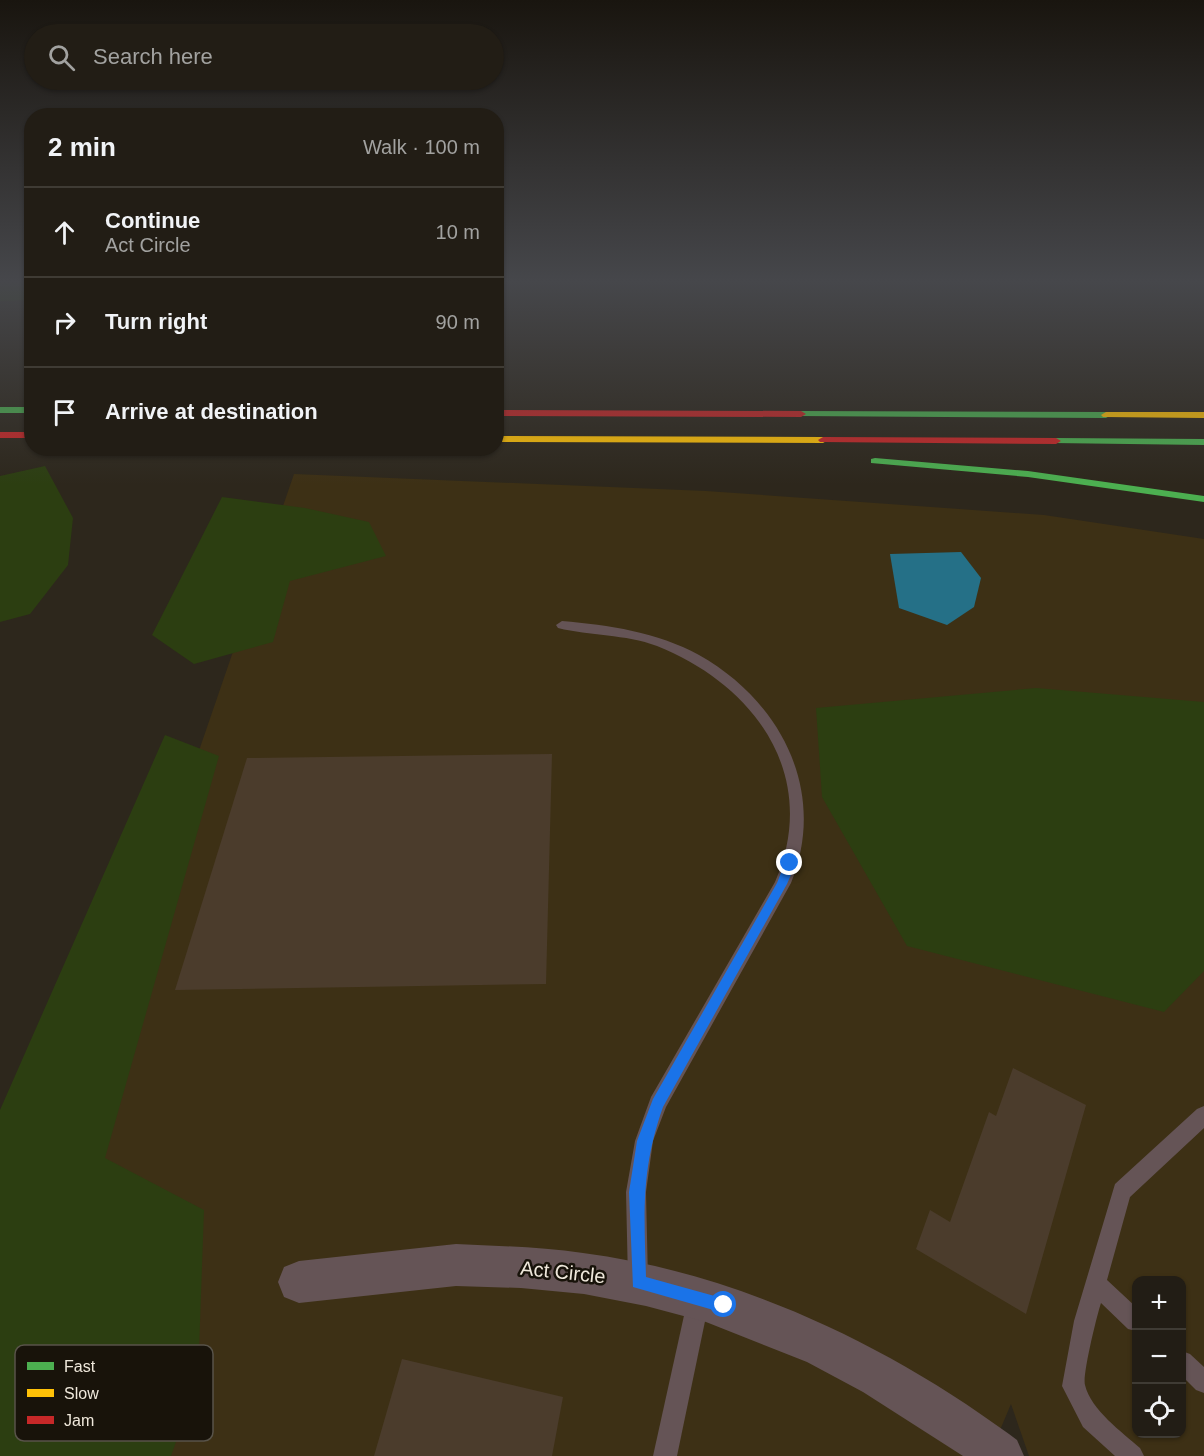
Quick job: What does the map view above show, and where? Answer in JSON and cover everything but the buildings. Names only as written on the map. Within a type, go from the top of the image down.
[{"type":"highway","points":[[846,414],[952,405],[1113,401]]},
{"type":"highway","points":[[0,410],[24,410]]},
{"type":"highway","points":[[504,413],[1204,415]]},
{"type":"highway","points":[[0,435],[24,435]]},
{"type":"highway","points":[[504,439],[1204,442]]},
{"type":"highway","points":[[577,439],[682,453],[717,454]]},
{"type":"highway","points":[[855,460],[1028,474],[1204,499]]},
{"type":"street","name":"Act Circle","points":[[299,1282],[454,1265],[533,1267],[638,1282],[699,1297],[810,1340],[898,1387],[1001,1456]]},
{"type":"lane","points":[[562,625],[599,628],[662,644],[694,658],[724,677],[745,695],[767,720],[784,749],[795,781],[798,807],[797,835],[782,884],[658,1103],[644,1141],[636,1192],[638,1282]]},
{"type":"lane","points":[[1132,1456],[1091,1419],[1074,1386],[1085,1321],[1122,1191],[1204,1115]]},
{"type":"lane","points":[[1096,1284],[1132,1316]]},
{"type":"lane","points":[[665,1456],[699,1297]]},
{"type":"lane","points":[[1186,1366],[1204,1382]]},
{"type":"shaded area","points":[[294,474],[706,491],[1044,515],[1204,539],[1204,1456],[1029,1456],[1011,1404],[989,1456],[0,1456],[0,1330]]},
{"type":"green space","points":[[45,466],[73,518],[68,565],[30,614],[0,622],[0,476]]},
{"type":"green space","points":[[222,497],[305,508],[369,522],[386,556],[290,581],[273,642],[194,664],[152,635]]},
{"type":"green space","points":[[1036,688],[1204,702],[1204,971],[1164,1012],[907,946],[822,797],[816,708]]},
{"type":"green space","points":[[165,735],[219,756],[105,1158],[204,1210],[199,1345],[15,1345],[15,1441],[176,1441],[171,1456],[0,1456],[0,1110]]},
{"type":"water","points":[[961,552],[981,578],[974,607],[947,625],[899,608],[890,554]]},
{"type":"traffic: fast","points":[[0,410],[24,410]]},
{"type":"traffic: fast","points":[[801,414],[1106,415]]},
{"type":"traffic: fast","points":[[1056,441],[1204,442]]},
{"type":"traffic: fast","points":[[875,461],[1028,474],[1204,499]]},
{"type":"traffic: slow","points":[[1106,415],[1204,415]]},
{"type":"traffic: slow","points":[[504,439],[823,440]]},
{"type":"traffic: jam","points":[[504,413],[801,414]]},
{"type":"traffic: jam","points":[[0,435],[24,435]]},
{"type":"traffic: jam","points":[[823,440],[1056,441]]},
{"type":"route","points":[[724,1305],[638,1282],[636,1192],[644,1141],[658,1103],[782,884],[790,863]]}]
